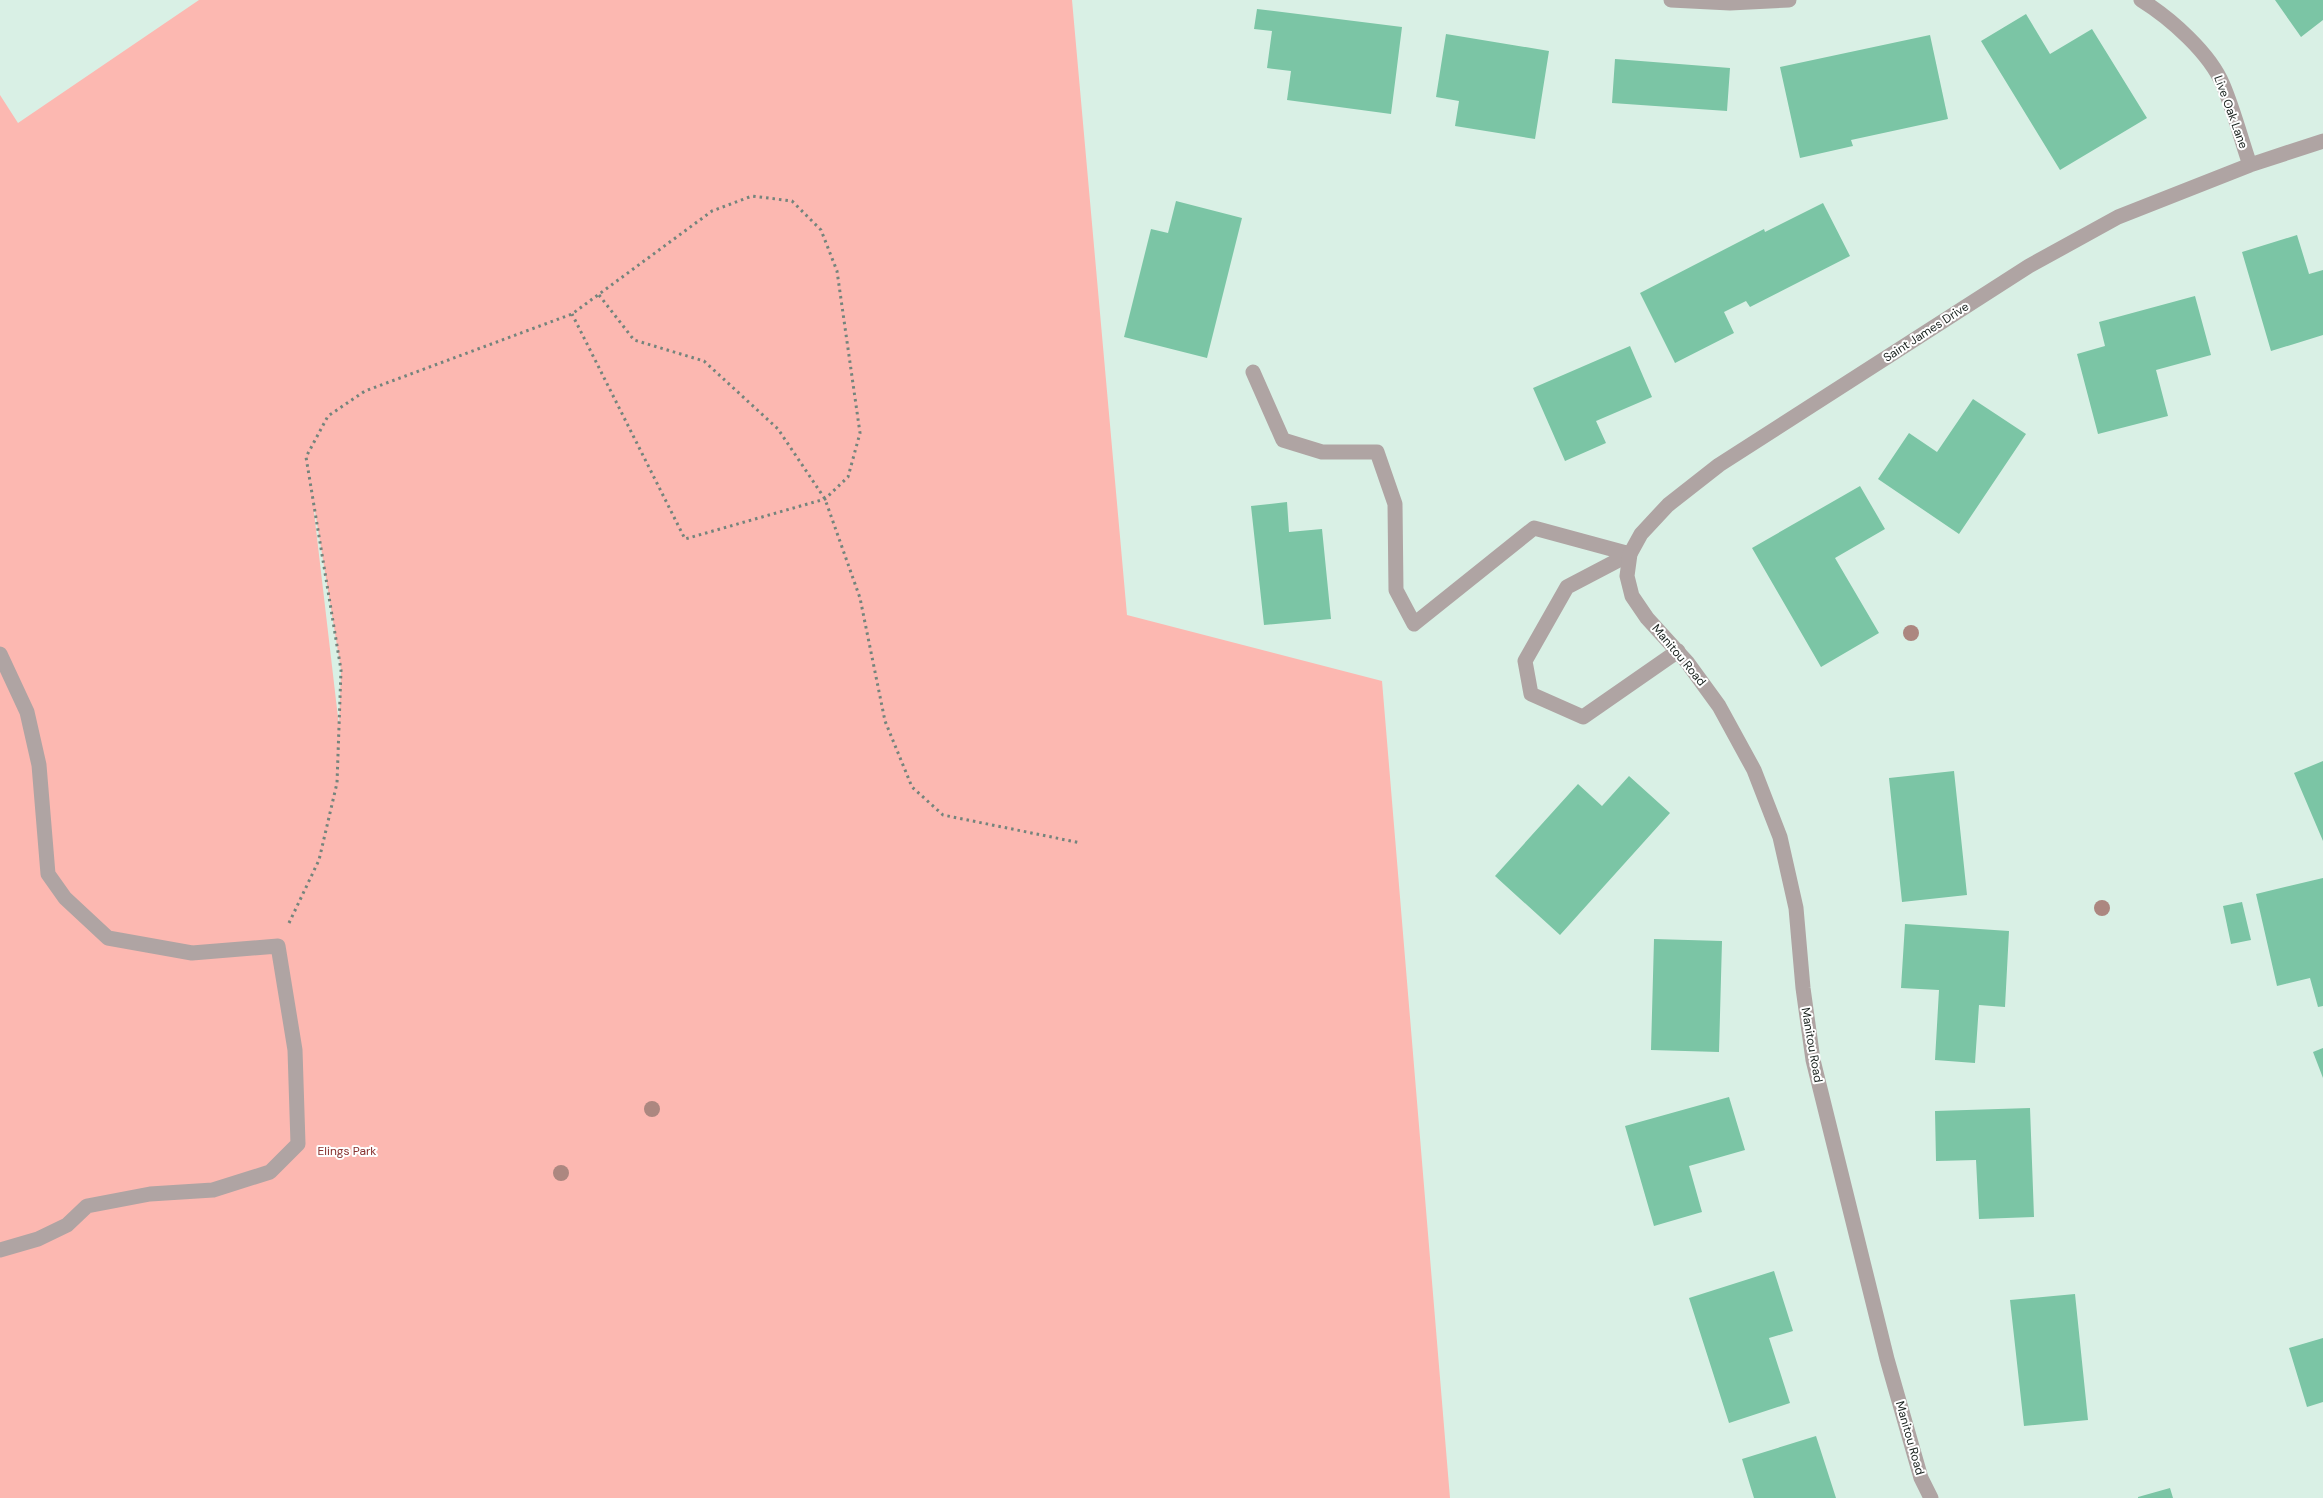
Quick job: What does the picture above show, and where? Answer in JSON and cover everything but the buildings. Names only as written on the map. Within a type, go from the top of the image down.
[{"type":"street","points":[[1671,0],[1730,3],[1789,0]]},
{"type":"street","name":"Live Oak Lane","points":[[2141,0],[2188,37],[2214,68],[2223,85],[2250,165]]},
{"type":"street","name":"Saint James Drive","points":[[1647,618],[1632,596],[1627,576],[1630,554],[1641,534],[1668,505],[1719,465],[2029,266],[2118,217],[2250,165],[2323,141]]},
{"type":"street","points":[[1253,372],[1283,440],[1322,452],[1377,452],[1395,504],[1396,590],[1414,624],[1534,528],[1630,554]]},
{"type":"street","points":[[1630,554],[1567,587],[1525,661],[1531,694],[1583,717],[1678,651]]},
{"type":"street","name":"Manitou Road","points":[[1647,618],[1678,651],[1719,706],[1754,770],[1780,837],[1796,908],[1803,988],[1813,1060],[1887,1359],[1921,1478],[1931,1498]]},
{"type":"street","points":[[0,654],[28,712],[39,765],[48,874],[65,898],[108,938],[192,953],[278,946],[295,1050],[298,1144],[270,1172],[213,1190],[150,1194],[87,1206],[67,1225],[38,1239],[0,1250]]},
{"type":"path","points":[[278,946],[318,860],[337,783],[341,670],[306,457],[328,416],[365,391],[572,314],[712,211],[752,196],[792,201],[821,230],[837,271],[860,433],[848,477],[826,499],[686,539],[572,314]]},
{"type":"path","points":[[599,295],[634,340],[704,361],[778,429],[826,499],[860,598],[885,721],[912,787],[944,815],[1081,843]]},
{"type":"green space","name":"Elings Park","points":[[199,0],[1072,0],[1127,615],[1382,681],[1450,1498],[0,1498],[0,95],[18,123]],"holes":[[[315,511],[341,670],[339,726]]]}]
